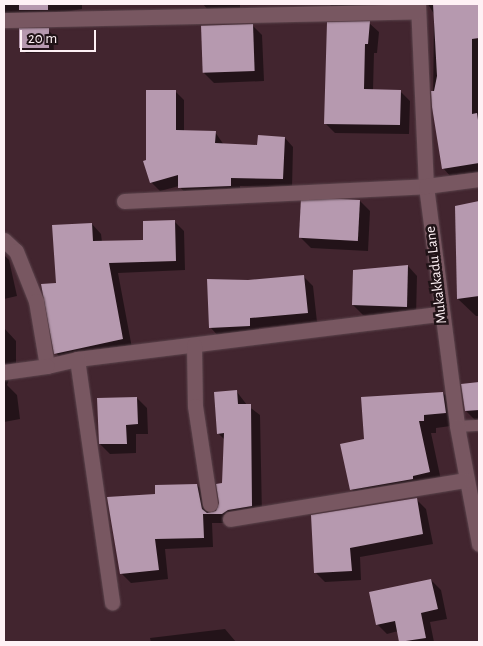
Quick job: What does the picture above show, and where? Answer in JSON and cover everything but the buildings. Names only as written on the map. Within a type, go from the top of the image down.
[{"type":"street","points":[[4,20],[74,11],[418,7]]},
{"type":"street","name":"Mukakkadu Lane","points":[[418,7],[426,186],[440,314],[465,480],[479,544]]},
{"type":"street","points":[[124,201],[426,186],[479,179]]},
{"type":"street","points":[[4,240],[8,240],[16,251],[36,301],[47,366]]},
{"type":"street","points":[[4,372],[47,366],[77,359],[440,314]]},
{"type":"street","points":[[194,344],[195,406],[210,504]]},
{"type":"street","points":[[77,359],[112,602]]},
{"type":"street","points":[[230,519],[465,480]]},
{"type":"lane","points":[[457,426],[479,425]]}]
